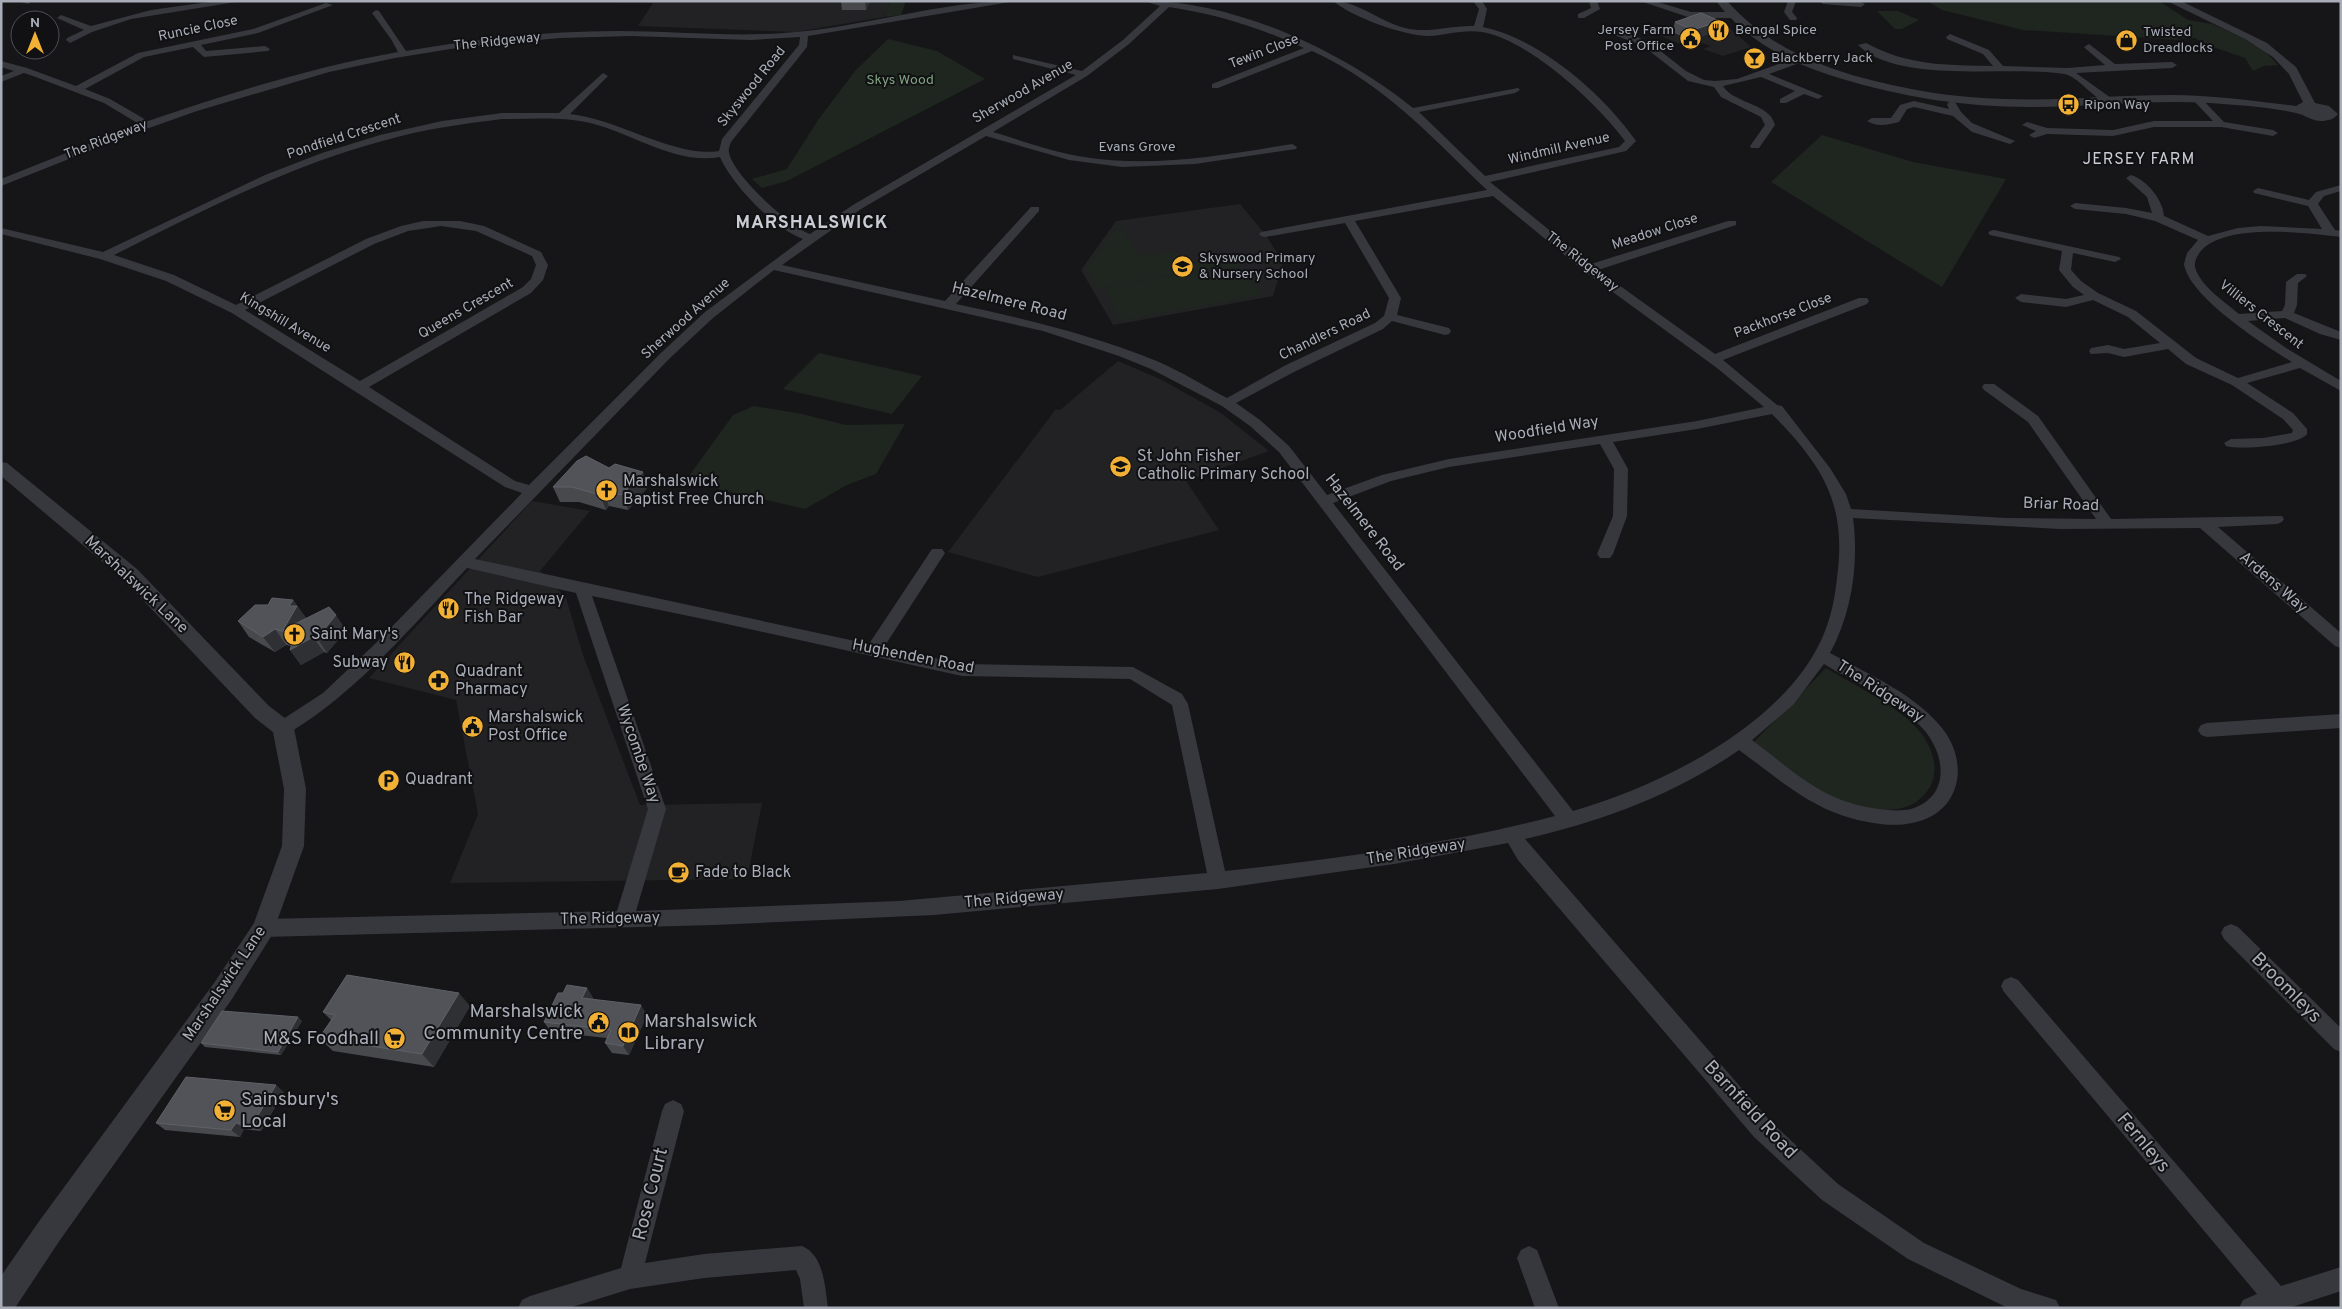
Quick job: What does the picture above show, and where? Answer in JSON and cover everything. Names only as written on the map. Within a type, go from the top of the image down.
[{"type":"street","points":[[22,1],[28,1]]},
{"type":"street","points":[[172,10],[176,1]]},
{"type":"street","points":[[70,40],[90,29],[124,18],[238,1]]},
{"type":"street","name":"The Ridgeway","points":[[1,184],[83,147],[146,124],[274,84],[404,55],[468,44],[539,37],[634,34],[752,37],[804,35],[1012,1]]},
{"type":"street","name":"The Ridgeway","points":[[264,928],[624,919],[934,906],[1218,881],[1352,863],[1513,835],[1614,805],[1682,776],[1740,741],[1784,703],[1822,656],[1839,613],[1848,559],[1844,513],[1838,491],[1810,446],[1777,409],[1751,386],[1588,269],[1496,192],[1412,111],[1376,85],[1312,48],[1255,24],[1148,1]]},
{"type":"street","name":"Windmill Avenue","points":[[1337,1],[1399,29],[1424,33],[1478,29],[1508,37],[1539,56],[1580,88],[1622,128],[1631,140],[1622,149],[1483,180]]},
{"type":"street","points":[[1477,1],[1482,9],[1478,29]]},
{"type":"street","points":[[1581,16],[1596,9],[1593,1]]},
{"type":"street","points":[[1644,1],[1691,15],[1733,15]]},
{"type":"street","points":[[1721,1],[1733,15],[1763,42],[1799,60],[1825,71],[1866,83],[1950,99],[2034,103],[2197,99],[2325,109],[2336,118]]},
{"type":"street","points":[[1792,1],[1788,12],[1794,18]]},
{"type":"street","points":[[1823,1],[1861,4]]},
{"type":"street","points":[[2175,3],[2192,1]]},
{"type":"street","points":[[2175,3],[2254,40],[2277,55],[2296,75],[2306,108]]},
{"type":"street","name":"Sherwood Avenue","points":[[283,728],[308,713],[346,681],[464,562],[531,491],[666,355],[709,315],[772,266],[857,207],[1084,74],[1126,42],[1167,4]]},
{"type":"street","name":"Runcie Close","points":[[78,89],[141,55],[255,31],[329,5]]},
{"type":"street","points":[[376,14],[395,38],[404,55]]},
{"type":"street","points":[[61,18],[90,29]]},
{"type":"street","points":[[1607,29],[1630,36],[1648,45],[1686,76],[1717,84],[1738,81],[1799,60]]},
{"type":"street","points":[[1424,33],[1426,44]]},
{"type":"street","name":"Skyswood Road","points":[[804,35],[804,45],[726,141],[724,153],[729,164],[752,193],[784,225],[797,234],[812,238]]},
{"type":"street","points":[[1950,37],[1986,52],[2000,69]]},
{"type":"street","points":[[195,44],[204,54],[264,49]]},
{"type":"street","points":[[1863,45],[1880,56],[1912,65],[2068,71],[2112,66],[2139,68],[2172,65]]},
{"type":"street","points":[[2090,46],[2112,66]]},
{"type":"street","name":"Tewin Close","points":[[1216,86],[1229,83],[1312,48]]},
{"type":"street","points":[[1025,50],[1014,59],[1084,74]]},
{"type":"street","points":[[1,64],[24,70],[107,101],[146,124]]},
{"type":"street","points":[[1,80],[24,70]]},
{"type":"street","points":[[2068,71],[2108,100]]},
{"type":"street","points":[[1761,74],[1818,96]]},
{"type":"street","points":[[562,116],[603,76]]},
{"type":"street","points":[[1717,84],[1724,95],[1764,115],[1769,120],[1770,125],[1755,146]]},
{"type":"street","points":[[1412,111],[1515,90]]},
{"type":"street","points":[[1784,101],[1803,91]]},
{"type":"street","points":[[1950,99],[1955,113],[1968,127],[2010,141]]},
{"type":"street","points":[[2197,99],[2221,124]]},
{"type":"street","points":[[1872,121],[1885,122],[1895,120],[1902,107],[1914,104],[1955,113]]},
{"type":"street","name":"Pondfield Crescent","points":[[104,256],[182,216],[257,182],[361,142],[447,122],[476,118],[562,116],[589,120],[694,155],[724,153]]},
{"type":"street","points":[[2027,125],[2046,131],[2069,133],[2113,133],[2154,124],[2221,124],[2273,132]]},
{"type":"street","points":[[2034,136],[2046,131]]},
{"type":"street","name":"Evans Grove","points":[[984,132],[1058,155],[1099,162],[1131,164],[1202,159],[1292,146]]},
{"type":"street","points":[[2069,133],[2080,143]]},
{"type":"street","points":[[2132,178],[2153,197],[2159,208],[2158,218]]},
{"type":"street","points":[[2312,204],[2320,194],[2341,188]]},
{"type":"street","points":[[2258,191],[2312,204],[2325,225],[2336,234]]},
{"type":"street","points":[[1265,234],[1496,192]]},
{"type":"street","points":[[2075,206],[2126,211],[2158,218],[2205,239],[2236,230],[2336,234]]},
{"type":"street","points":[[948,304],[1035,209]]},
{"type":"street","name":"Chandlers Road","points":[[1227,403],[1291,368],[1379,326],[1390,317],[1395,298],[1349,220]]},
{"type":"street","name":"Queens Crescent","points":[[236,310],[364,245],[388,234],[417,226],[443,223],[475,227],[538,254],[542,265],[537,280],[528,290],[360,387]]},
{"type":"street","name":"Meadow Close","points":[[1588,269],[1732,223]]},
{"type":"street","name":"Kingshill Avenue","points":[[1,230],[104,256],[170,278],[236,310],[510,484],[531,491]]},
{"type":"street","points":[[1994,233],[2115,259]]},
{"type":"street","name":"Villiers Crescent","points":[[2205,239],[2196,247],[2190,260],[2190,267],[2203,288],[2237,318],[2300,364],[2341,387]]},
{"type":"street","points":[[2068,250],[2066,270],[2077,284],[2094,296],[2132,314],[2191,361],[2237,382],[2288,416],[2300,429],[2296,438],[2263,442],[2231,442]]},
{"type":"street","name":"Hazelmere Road","points":[[772,266],[948,304],[1046,328],[1123,353],[1156,366],[1227,403],[1284,448],[1568,819]]},
{"type":"street","points":[[2287,314],[2291,305],[2292,282],[2301,276]]},
{"type":"street","points":[[2021,298],[2049,307],[2094,296]]},
{"type":"street","name":"Packhorse Close","points":[[1714,359],[1863,301]]},
{"type":"street","points":[[2237,318],[2287,314],[2324,331],[2341,336]]},
{"type":"street","points":[[1390,317],[1445,331]]},
{"type":"street","points":[[2095,351],[2108,349],[2124,353],[2170,345]]},
{"type":"street","points":[[2237,382],[2300,364]]},
{"type":"street","points":[[1989,387],[2033,419],[2108,524]]},
{"type":"street","name":"Woodfield Way","points":[[1326,501],[1387,478],[1448,463],[1697,425],[1777,409]]},
{"type":"street","points":[[1604,439],[1621,469],[1620,516],[1604,554]]},
{"type":"street","name":"Marshalswick Lane","points":[[1,467],[130,574],[262,712],[283,728],[295,789],[293,846],[264,928],[222,991],[55,1222],[1,1302]]},
{"type":"street","name":"Briar Road","points":[[1844,513],[2108,524],[2205,524],[2276,519]]},
{"type":"street","name":"Ardens Way","points":[[2205,524],[2341,642]]},
{"type":"street","points":[[873,651],[937,553]]},
{"type":"street","name":"Hughenden Road","points":[[464,562],[582,590],[713,615],[962,670],[1133,673],[1176,698],[1180,704],[1218,881]]},
{"type":"street","name":"Wycombe Way","points":[[582,590],[657,810],[624,919]]},
{"type":"street","name":"The Ridgeway","points":[[1740,741],[1812,791],[1845,809],[1879,816],[1915,816],[1938,802],[1949,787],[1950,766],[1944,745],[1930,725],[1904,705],[1822,656]]},
{"type":"street","points":[[2207,730],[2341,721]]},
{"type":"street","name":"Barnfield Road","points":[[1513,835],[1525,854],[1762,1129],[1830,1192],[1916,1251],[2017,1304],[2048,1308]]},
{"type":"street","name":"Broomleys","points":[[2231,933],[2341,1042]]},
{"type":"street","name":"Fernleys","points":[[2011,986],[2276,1299]]},
{"type":"street","name":"Rose Court","points":[[630,1276],[673,1111]]},
{"type":"street","points":[[530,1308],[630,1276],[704,1266],[802,1258],[812,1277],[816,1308]]},
{"type":"street","points":[[1528,1258],[1548,1308]]},
{"type":"street","points":[[2251,1308],[2341,1278]]},
{"type":"shaded area","points":[[548,1],[890,1],[884,17],[796,32],[638,26],[653,3]]},
{"type":"shaded area","points":[[1696,18],[1720,20],[1751,47],[1723,56],[1703,49],[1711,46],[1699,42],[1685,46],[1654,33]]},
{"type":"shaded area","name":"Skyswood Primary & Nursery School","points":[[1240,204],[1265,234],[1283,262],[1273,296],[1113,325],[1081,270],[1116,221]]},
{"type":"shaded area","name":"St John Fisher Catholic Primary School","points":[[1118,361],[1162,380],[1221,413],[1269,451],[1186,481],[1219,530],[1038,577],[948,552],[1056,409],[1060,410]]},
{"type":"shaded area","points":[[532,501],[590,511],[540,571],[566,598],[583,655],[640,805],[762,803],[747,879],[450,883],[478,814],[456,700],[369,678]]},
{"type":"green space","points":[[890,1],[906,1],[901,15],[884,17]]},
{"type":"green space","points":[[1927,1],[2159,1],[2188,20],[2212,24],[2241,37],[2266,52],[2278,65],[2264,66],[2253,71],[2245,58],[2207,45],[2195,38],[2176,38],[2181,40],[2023,30],[1942,10]]},
{"type":"green space","points":[[1877,11],[1898,11],[1919,20],[1902,29],[1895,29]]},
{"type":"green space","name":"Skys Wood","points":[[888,39],[937,51],[985,79],[787,181],[762,188],[752,179],[787,169],[818,120],[855,71]]},
{"type":"green space","points":[[1822,135],[1913,162],[2006,179],[1942,287],[1771,182]]},
{"type":"green space","points":[[1119,224],[1137,253],[1147,255],[1176,251],[1184,264],[1245,255],[1248,260],[1242,261],[1239,268],[1197,270],[1097,288],[1086,269]]},
{"type":"green space","points":[[1242,269],[1262,295],[1119,321],[1105,287],[1204,270],[1227,271]]},
{"type":"green space","points":[[819,353],[922,376],[892,414],[783,389]]},
{"type":"green space","points":[[754,406],[802,414],[846,425],[905,424],[876,474],[847,485],[805,509],[718,489],[720,484],[689,476],[733,415]]},
{"type":"green space","points":[[1826,668],[1895,710],[1915,726],[1922,735],[1932,754],[1934,775],[1931,785],[1925,794],[1916,802],[1899,809],[1879,810],[1842,802],[1807,784],[1752,744]]},
{"type":"building","points":[[1701,13],[1720,21],[1693,30],[1675,22]]},
{"type":"building","points":[[586,456],[609,468],[615,464],[643,472],[622,495],[603,491],[600,495],[572,487],[553,487],[577,461]]},
{"type":"building","points":[[272,598],[293,600],[289,606],[297,606],[283,630],[329,607],[336,615],[317,638],[313,637],[290,650],[295,635],[275,629],[263,637],[238,621],[255,605],[268,605]]},
{"type":"building","name":"M&S Foodhall","points":[[347,975],[459,993],[422,1054],[319,1038],[335,1015],[323,1012]]},
{"type":"building","name":"Marshalswick Community Centre","points":[[567,985],[587,988],[582,998],[641,1005],[623,1046],[605,1043],[611,1030],[544,1022],[558,993],[563,993]]},
{"type":"building","points":[[222,1011],[298,1017],[278,1052],[201,1043]]},
{"type":"building","name":"Sainsbury's Local","points":[[186,1077],[276,1085],[253,1124],[236,1123],[231,1130],[156,1123]]},
{"type":"place","name":"Bengal Spice","points":[[1719,30]]},
{"type":"place","name":"Jersey Farm Post Office","points":[[1690,38]]},
{"type":"place","name":"Twisted Dreadlocks","points":[[2127,40]]},
{"type":"place","name":"Blackberry Jack","points":[[1755,58]]},
{"type":"place","name":"Ripon Way","points":[[2068,105]]},
{"type":"place","name":"Skyswood Primary & Nursery School","points":[[1183,266]]},
{"type":"place","name":"St John Fisher Catholic Primary School","points":[[1121,466]]},
{"type":"place","name":"Marshalswick Baptist Free Church","points":[[607,491]]},
{"type":"place","name":"The Ridgeway Fish Bar","points":[[448,609]]},
{"type":"place","name":"Saint Mary's","points":[[295,635]]},
{"type":"place","name":"Subway","points":[[404,663]]},
{"type":"place","name":"Quadrant Pharmacy","points":[[439,681]]},
{"type":"place","name":"Marshalswick Post Office","points":[[472,727]]},
{"type":"place","name":"Quadrant","points":[[389,780]]},
{"type":"place","name":"Fade to Black","points":[[679,873]]},
{"type":"place","name":"Marshalswick Community Centre","points":[[599,1023]]},
{"type":"place","name":"Marshalswick Library","points":[[628,1033]]},
{"type":"place","name":"M&S Foodhall","points":[[395,1039]]},
{"type":"place","name":"Sainsbury's Local","points":[[225,1111]]},
{"type":"district","name":"JERSEY FARM","points":[[2139,160]]},
{"type":"district","name":"MARSHALSWICK","points":[[812,223]]}]
